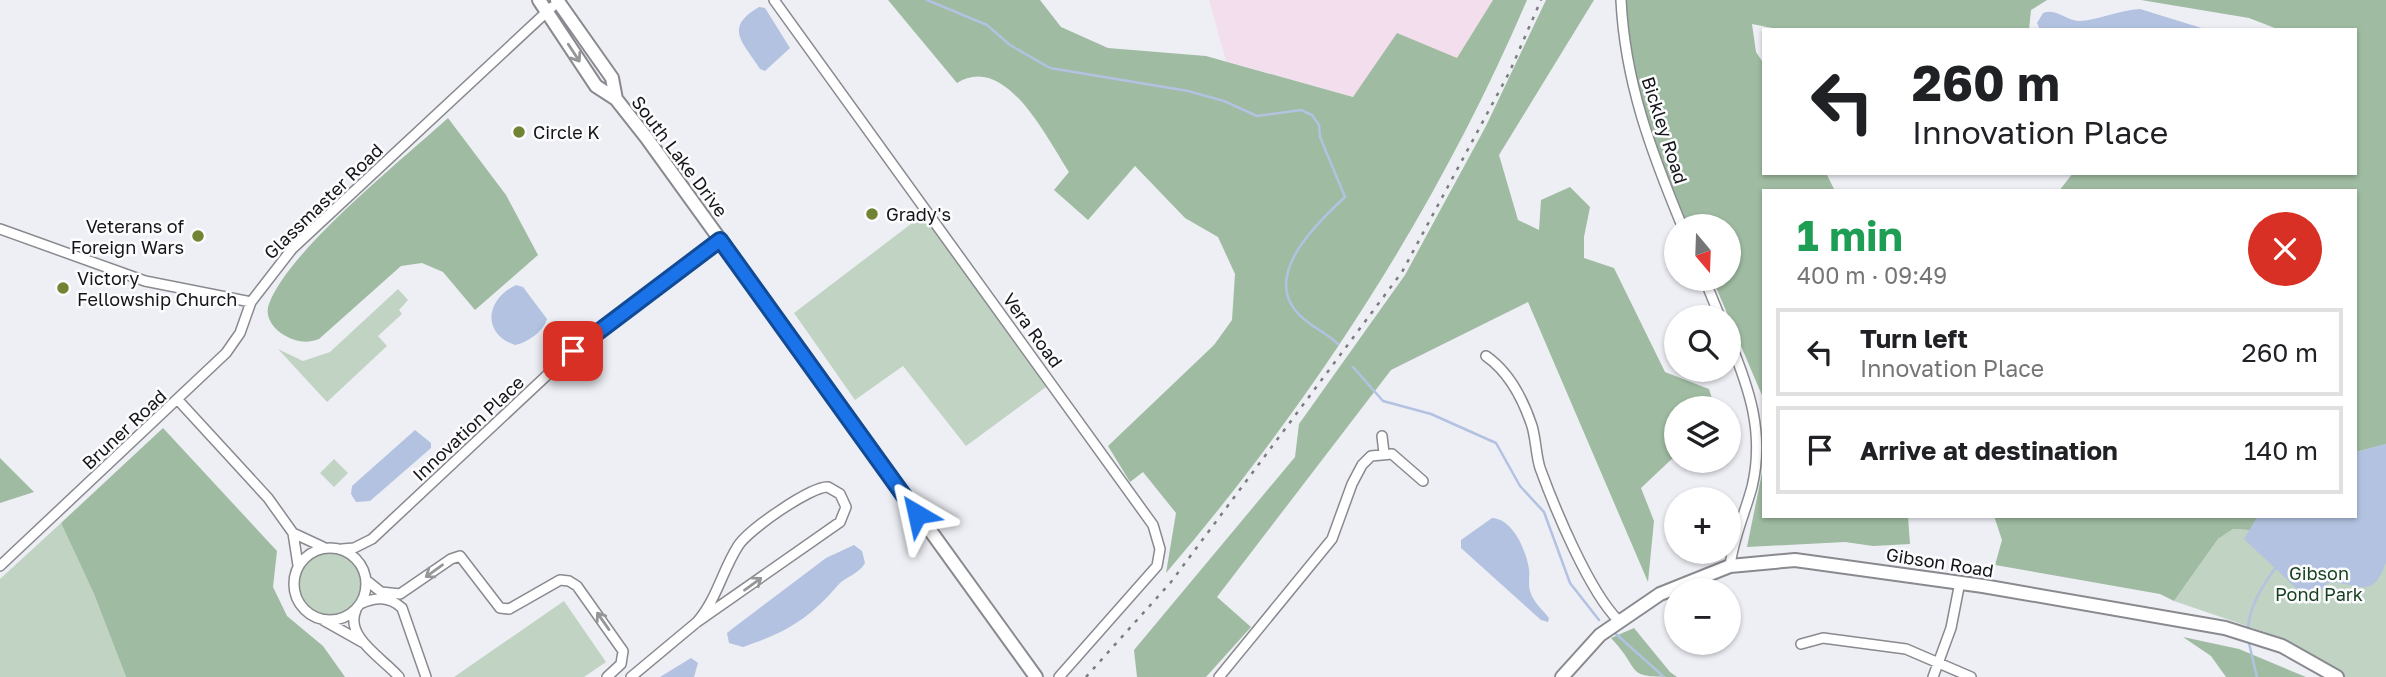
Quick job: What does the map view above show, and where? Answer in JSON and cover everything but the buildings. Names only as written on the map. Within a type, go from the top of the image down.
[{"type":"main road","name":"South Lake Drive","points":[[538,0],[555,4],[596,86],[616,99],[1036,677]]},
{"type":"main road","name":"Gibson Road","points":[[1562,677],[1590,645],[1618,620],[1680,584],[1730,566],[1779,560],[1811,561],[1960,582],[2225,628],[2282,646],[2336,677]]},
{"type":"street","name":"Vera Road","points":[[774,0],[1153,525],[1160,549],[1157,566],[1059,677]]},
{"type":"street","name":"Bickley Road","points":[[1621,0],[1625,54],[1633,94],[1653,155],[1677,214]]},
{"type":"street","name":"Glassmaster Road","points":[[251,302],[292,249],[555,4]]},
{"type":"street","points":[[0,229],[156,284],[251,302]]},
{"type":"street","name":"Innovation Place","points":[[342,549],[354,548],[372,539],[575,349],[720,240]]},
{"type":"street","name":"Bruner Road","points":[[0,566],[178,400],[233,344],[251,302]]},
{"type":"street","points":[[1486,356],[1508,376],[1532,426],[1540,467],[1580,558],[1607,609],[1618,620]]},
{"type":"street","points":[[1730,566],[1752,486],[1758,444],[1749,388],[1741,368]]},
{"type":"street","points":[[178,400],[257,484],[293,533],[323,548]]},
{"type":"street","points":[[1382,436],[1384,453]]},
{"type":"street","points":[[1219,677],[1332,539],[1352,484],[1362,465],[1371,456],[1384,453],[1399,458],[1423,481]]},
{"type":"street","points":[[631,677],[697,622],[840,522],[846,507],[840,494],[828,487],[813,489],[744,539],[735,551],[712,603],[697,622]]},
{"type":"street","points":[[293,533],[298,565],[293,587],[296,598],[311,615],[366,644]]},
{"type":"street","name":"Innovation Place","points":[[363,568],[365,553],[372,539]]},
{"type":"street","points":[[298,565],[313,551],[323,548],[342,549],[351,553],[363,568],[366,580],[354,628],[399,677]]},
{"type":"street","points":[[366,580],[381,592],[400,594],[451,558],[460,556],[500,608],[509,609],[560,580],[569,580],[585,597],[622,651],[621,664],[607,677]]},
{"type":"street","points":[[1933,677],[1951,628],[1960,582]]},
{"type":"street","points":[[321,619],[334,620],[380,598],[394,602],[402,608],[426,677]]},
{"type":"street","points":[[1801,644],[1823,638],[1906,649],[1971,677]]},
{"type":"shaded area","points":[[1209,0],[1493,0],[1457,59],[1397,34],[1354,97],[1226,61]]},
{"type":"green space","points":[[888,0],[1040,0],[1061,27],[1108,48],[1206,56],[1353,97],[1397,33],[1457,58],[1493,0],[1527,0],[1454,153],[1368,300],[1272,440],[1166,573],[1176,513],[1143,472],[1130,482],[1108,446],[1214,345],[1232,320],[1235,274],[1218,237],[1185,218],[1135,166],[1088,220],[1054,190],[1069,172],[1023,104],[1008,89],[992,79],[975,77],[957,83]]},
{"type":"green space","points":[[1546,0],[1594,0],[1499,155],[1518,220],[1539,230],[1541,200],[1570,187],[1590,207],[1584,237],[1584,258],[1614,268],[1664,370],[1664,382],[1691,382],[1709,389],[1711,396],[1664,396],[1664,466],[1641,488],[1654,521],[1648,582],[1528,302],[1391,370],[1217,597],[1251,627],[1206,677],[1137,677],[1134,650],[1295,457],[1299,424],[1405,275],[1486,126]]},
{"type":"green space","points":[[1621,0],[2047,0],[2031,10],[2029,28],[1773,28],[1752,24],[1756,52],[1762,61],[1762,175],[1827,175],[1834,189],[1762,189],[1762,395],[1741,346],[1741,305],[1724,305],[1718,291],[1741,291],[1741,214],[1681,214],[1653,155],[1640,117]]},
{"type":"green space","points":[[2141,0],[2386,0],[2386,444],[2357,452],[2357,189],[2061,189],[2071,175],[2357,175],[2357,28],[2275,28],[2249,18]]},
{"type":"green space","points":[[448,118],[506,195],[538,255],[475,310],[443,272],[422,263],[401,266],[319,339],[301,342],[280,332],[270,322],[268,309],[280,282],[349,206]]},
{"type":"green space","points":[[924,214],[1046,387],[966,446],[903,366],[855,400],[794,313]]},
{"type":"green space","points":[[398,289],[408,300],[399,310],[402,314],[378,336],[387,346],[327,402],[278,349],[303,361],[330,352]]},
{"type":"green space","points":[[163,428],[277,551],[273,587],[287,616],[323,646],[345,677],[126,677],[94,594],[61,523]]},
{"type":"green space","name":"Gibson Pond Park","points":[[2386,444],[2386,677],[2345,677],[2285,639],[2174,601],[2218,539],[2233,529],[2250,530],[2257,518],[2357,518],[2357,452]]},
{"type":"green space","points":[[0,458],[34,492],[0,503]]},
{"type":"green space","points":[[334,459],[348,473],[334,487],[320,473]]},
{"type":"green space","points":[[1762,473],[1762,518],[1908,518],[1910,544],[1873,546],[1845,542],[1747,547]]},
{"type":"green space","points":[[1995,518],[2257,518],[2250,530],[2233,529],[2218,539],[2174,601],[2160,594],[1995,565],[2002,540]]},
{"type":"green space","points":[[61,523],[94,594],[126,677],[0,677],[0,579]]},
{"type":"green space","points":[[330,551],[353,561],[363,584],[353,607],[330,617],[307,607],[297,584],[307,561]]},
{"type":"green space","points":[[564,601],[606,662],[584,677],[454,677]]},
{"type":"green space","points":[[1634,628],[1677,677],[1648,676],[1636,671],[1611,638]]},
{"type":"green space","points":[[2183,637],[2239,649],[2306,677],[2226,677],[2211,656]]},
{"type":"water","points":[[759,7],[765,8],[790,48],[765,71],[760,69],[743,43],[739,29],[748,15]]},
{"type":"water","points":[[2140,9],[2202,28],[2039,28],[2037,23],[2043,13],[2048,12],[2080,21]]},
{"type":"water","points":[[516,285],[523,287],[547,319],[534,336],[515,345],[497,333],[491,316],[498,299]]},
{"type":"water","points":[[415,430],[431,443],[431,448],[370,501],[356,502],[351,494],[352,486]]},
{"type":"water","points":[[2386,444],[2386,562],[2375,583],[2361,587],[2328,583],[2310,601],[2244,539],[2257,518],[2357,518],[2357,452]]},
{"type":"water","points":[[1492,518],[1506,524],[1522,545],[1529,572],[1531,595],[1549,618],[1548,622],[1541,620],[1461,548],[1461,540]]},
{"type":"water","points":[[854,545],[862,551],[865,563],[807,615],[785,630],[743,647],[729,643],[727,633],[732,629],[826,558]]},
{"type":"water","points":[[691,658],[698,663],[694,677],[660,677]]},
{"type":"waterway","points":[[927,0],[987,25],[1010,45],[1050,68],[1188,91],[1224,101],[1257,116],[1301,110],[1312,115],[1319,125],[1320,137],[1345,197],[1309,234],[1299,249],[1286,280],[1287,295],[1299,315],[1338,344]]},
{"type":"waterway","points":[[1353,367],[1383,401],[1431,414],[1496,443],[1520,486],[1544,512],[1570,583],[1599,620]]},
{"type":"waterway","points":[[2248,629],[2254,604],[2277,566]]},
{"type":"waterway","points":[[1616,634],[1664,677]]},
{"type":"waterway","points":[[2248,639],[2257,677]]},
{"type":"railway","points":[[1086,677],[1171,582],[1402,272],[1510,71],[1541,0]]},
{"type":"place","name":"Circle K","points":[[519,132]]},
{"type":"place","name":"Grady's","points":[[872,214]]},
{"type":"place","name":"Veterans of Foreign Wars","points":[[198,236]]},
{"type":"place","name":"Victory Fellowship Church","points":[[63,288]]},
{"type":"route","points":[[573,351],[720,240],[917,514]]}]
